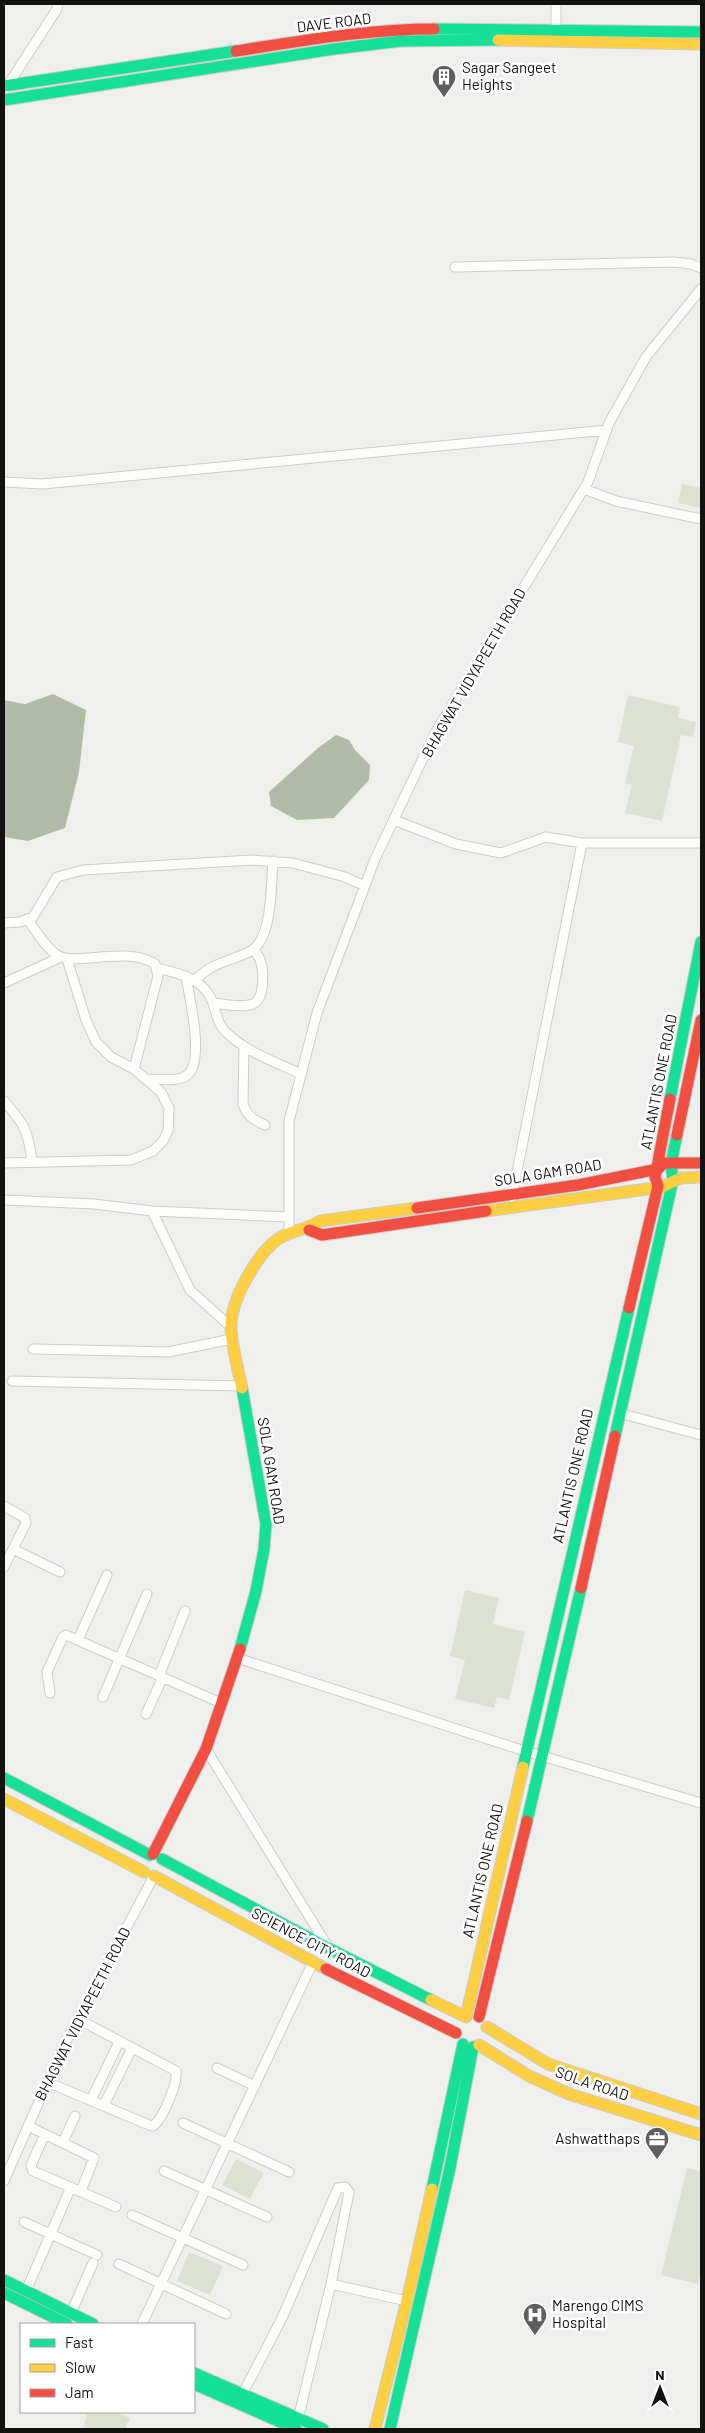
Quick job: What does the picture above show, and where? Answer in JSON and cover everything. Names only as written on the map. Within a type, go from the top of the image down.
[{"type":"street","points":[[5,88],[57,9],[58,4]]},
{"type":"street","points":[[556,4],[556,30]]},
{"type":"street","name":"DAVE ROAD","points":[[5,88],[344,35],[409,29],[701,32]]},
{"type":"street","points":[[4,100],[334,49],[401,41],[447,39],[701,44]]},
{"type":"street","points":[[455,267],[673,262],[692,264],[701,268]]},
{"type":"street","name":"BHAGWAT VIDYAPEETH ROAD","points":[[289,1233],[289,1121],[317,1013],[375,859],[435,733],[584,489],[607,430],[646,357],[701,289]]},
{"type":"street","points":[[4,482],[43,484],[607,430]]},
{"type":"street","points":[[584,489],[616,501],[701,519]]},
{"type":"street","points":[[394,820],[456,844],[501,853],[546,837],[582,843],[701,843]]},
{"type":"street","points":[[510,1208],[582,843]]},
{"type":"street","points":[[4,923],[28,920],[33,917],[47,890],[61,875],[83,870],[252,860],[273,861],[293,863],[325,871],[365,886]]},
{"type":"street","points":[[191,978],[211,966],[254,950],[263,936],[268,923],[273,861]]},
{"type":"street","points":[[4,1163],[130,1160],[153,1151],[163,1141],[168,1131],[169,1108],[166,1100],[148,1079],[111,1057],[96,1042],[86,1020],[64,958],[49,948],[28,920]]},
{"type":"street","name":"ATLANTIS ONE ROAD","points":[[466,2016],[525,1752],[658,1186],[655,1177],[701,942]]},
{"type":"street","points":[[213,1003],[246,1005],[256,1003],[262,991],[262,966],[254,950]]},
{"type":"street","points":[[4,983],[64,958],[126,956],[152,962],[157,968],[158,976],[134,1069]]},
{"type":"street","points":[[157,968],[191,978],[202,985],[213,1003],[223,1029],[244,1046],[301,1074]]},
{"type":"street","points":[[148,1079],[179,1078],[190,1073],[194,1066],[196,1042],[191,978]]},
{"type":"street","name":"ATLANTIS ONE ROAD","points":[[478,2017],[543,1757],[673,1180],[671,1164],[701,1020]]},
{"type":"street","points":[[244,1046],[245,1110],[253,1119],[264,1125]]},
{"type":"street","points":[[4,1102],[24,1126],[28,1137],[32,1162]]},
{"type":"street","name":"SOLA GAM ROAD","points":[[309,1230],[320,1221],[578,1185],[658,1169],[664,1163],[671,1164],[688,1160],[701,1163]]},
{"type":"street","name":"SOLA GAM ROAD","points":[[155,1856],[206,1749],[237,1658],[256,1591],[266,1536],[231,1327],[233,1310],[254,1267],[272,1244],[289,1233],[309,1230],[322,1235],[658,1186],[662,1187],[673,1180],[693,1176],[701,1177]]},
{"type":"street","points":[[4,1200],[94,1204],[152,1211],[288,1217]]},
{"type":"street","points":[[152,1211],[190,1290],[231,1327]]},
{"type":"street","points":[[33,1349],[168,1352],[232,1339]]},
{"type":"street","points":[[12,1381],[242,1386]]},
{"type":"street","points":[[619,1413],[701,1435]]},
{"type":"street","points":[[4,1506],[25,1518],[26,1524],[4,1567]]},
{"type":"street","points":[[13,1549],[60,1572]]},
{"type":"street","points":[[78,1640],[107,1575]]},
{"type":"street","points":[[103,1697],[148,1594]]},
{"type":"street","points":[[146,1714],[185,1611]]},
{"type":"street","points":[[50,1693],[46,1675],[63,1637],[70,1636],[221,1703]]},
{"type":"street","points":[[237,1658],[525,1752],[701,1802]]},
{"type":"street","points":[[206,1749],[330,1949]]},
{"type":"street","points":[[4,1778],[330,1949],[466,2016],[478,2017],[487,2027],[486,2037],[472,2045],[376,2429]]},
{"type":"street","name":"SCIENCE CITY ROAD","points":[[4,1799],[313,1962],[456,2034]]},
{"type":"street","points":[[155,1856],[163,1870],[149,1874],[142,1862],[155,1856]]},
{"type":"street","name":"BHAGWAT VIDYAPEETH ROAD","points":[[4,2181],[47,2082],[149,1874]]},
{"type":"street","points":[[142,2323],[313,1962]]},
{"type":"street","points":[[466,2016],[458,2024],[456,2034],[472,2045]]},
{"type":"street","points":[[47,2082],[153,2126],[161,2117],[177,2082],[176,2071],[78,2019]]},
{"type":"street","name":"SOLA ROAD","points":[[487,2027],[548,2064],[701,2114]]},
{"type":"street","points":[[91,2100],[119,2042]]},
{"type":"street","points":[[390,2429],[450,2168],[472,2045]]},
{"type":"street","name":"SOLA ROAD","points":[[472,2045],[529,2076],[569,2094],[701,2135]]},
{"type":"street","points":[[104,2105],[132,2048]]},
{"type":"street","points":[[217,2068],[255,2086]]},
{"type":"street","points":[[63,2142],[75,2116]]},
{"type":"street","points":[[183,2123],[289,2172]]},
{"type":"street","points":[[28,2126],[94,2158],[81,2192]]},
{"type":"street","points":[[45,2134],[31,2168],[116,2207]]},
{"type":"street","points":[[164,2171],[267,2216]]},
{"type":"street","points":[[26,2291],[71,2187]]},
{"type":"street","points":[[242,2395],[282,2318],[338,2188],[345,2187],[349,2192],[331,2284],[297,2424]]},
{"type":"street","points":[[132,2215],[243,2265]]},
{"type":"street","points":[[24,2222],[51,2234],[95,2259],[69,2319]]},
{"type":"street","points":[[119,2264],[226,2314]]},
{"type":"street","points":[[4,2280],[26,2291],[69,2319]]},
{"type":"street","points":[[331,2284],[407,2301]]},
{"type":"street","points":[[4,2293],[69,2319],[88,2323]]},
{"type":"street","points":[[195,2373],[242,2395],[297,2424]]},
{"type":"street","points":[[195,2384],[297,2424],[323,2429]]},
{"type":"shaded area","points":[[682,484],[701,488],[701,508],[678,503]]},
{"type":"shaded area","points":[[53,694],[86,710],[79,772],[65,828],[28,841],[4,837],[4,700],[25,704]]},
{"type":"shaded area","points":[[628,695],[680,707],[678,718],[696,722],[693,737],[681,735],[662,821],[625,813],[632,785],[625,783],[634,746],[618,742]]},
{"type":"shaded area","points":[[336,735],[349,740],[355,750],[370,765],[369,780],[334,818],[297,820],[271,806],[269,792],[318,748]]},
{"type":"shaded area","points":[[465,1590],[499,1598],[493,1624],[525,1632],[509,1700],[497,1697],[494,1708],[455,1699],[465,1660],[450,1656]]},
{"type":"shaded area","points":[[236,2159],[264,2173],[250,2199],[222,2185]]},
{"type":"shaded area","points":[[687,2168],[701,2171],[701,2271],[698,2284],[661,2275]]},
{"type":"shaded area","points":[[189,2252],[223,2266],[210,2295],[177,2281]]},
{"type":"shaded area","points":[[87,2413],[118,2413],[130,2418],[125,2429],[84,2427]]},
{"type":"traffic: fast","points":[[434,29],[701,32]]},
{"type":"traffic: fast","points":[[4,100],[334,49],[401,41],[498,40]]},
{"type":"traffic: fast","points":[[4,86],[236,51]]},
{"type":"traffic: fast","points":[[670,1099],[701,942]]},
{"type":"traffic: fast","points":[[615,1436],[673,1180],[671,1164],[677,1135]]},
{"type":"traffic: fast","points":[[523,1767],[629,1308]]},
{"type":"traffic: fast","points":[[240,1649],[256,1591],[264,1549],[266,1524],[242,1388]]},
{"type":"traffic: fast","points":[[527,1821],[581,1588]]},
{"type":"traffic: fast","points":[[4,1778],[150,1855]]},
{"type":"traffic: fast","points":[[162,1859],[330,1949],[431,2000]]},
{"type":"traffic: fast","points":[[432,2189],[463,2044]]},
{"type":"traffic: fast","points":[[390,2429],[450,2168],[473,2047]]},
{"type":"traffic: fast","points":[[4,2280],[91,2323]]},
{"type":"traffic: fast","points":[[4,2293],[65,2323]]},
{"type":"traffic: fast","points":[[195,2373],[323,2429]]},
{"type":"traffic: fast","points":[[195,2384],[296,2429]]},
{"type":"traffic: slow","points":[[498,40],[701,44]]},
{"type":"traffic: slow","points":[[486,1211],[662,1187],[681,1178],[701,1177]]},
{"type":"traffic: slow","points":[[242,1388],[235,1358],[231,1328],[232,1317],[246,1279],[270,1246],[283,1236],[320,1221],[417,1208]]},
{"type":"traffic: slow","points":[[431,2000],[466,2017],[523,1767]]},
{"type":"traffic: slow","points":[[4,1799],[144,1872]]},
{"type":"traffic: slow","points":[[154,1876],[326,1969]]},
{"type":"traffic: slow","points":[[487,2027],[548,2064],[701,2114]]},
{"type":"traffic: slow","points":[[479,2045],[529,2076],[569,2094],[701,2135]]},
{"type":"traffic: slow","points":[[375,2429],[432,2189]]},
{"type":"traffic: jam","points":[[236,51],[359,33],[434,29]]},
{"type":"traffic: jam","points":[[677,1135],[701,1020]]},
{"type":"traffic: jam","points":[[629,1308],[658,1186],[655,1177],[670,1099]]},
{"type":"traffic: jam","points":[[417,1208],[578,1185],[658,1169],[664,1163],[701,1163]]},
{"type":"traffic: jam","points":[[309,1230],[322,1235],[486,1211]]},
{"type":"traffic: jam","points":[[581,1588],[615,1436]]},
{"type":"traffic: jam","points":[[153,1854],[206,1749],[240,1649]]},
{"type":"traffic: jam","points":[[479,2017],[527,1821]]},
{"type":"traffic: jam","points":[[326,1969],[456,2033]]},
{"type":"place","name":"Sagar Sangeet Heights","points":[[444,98]]},
{"type":"place","name":"Ashwatthaps","points":[[657,2160]]},
{"type":"place","name":"Marengo CIMS Hospital","points":[[535,2336]]}]
